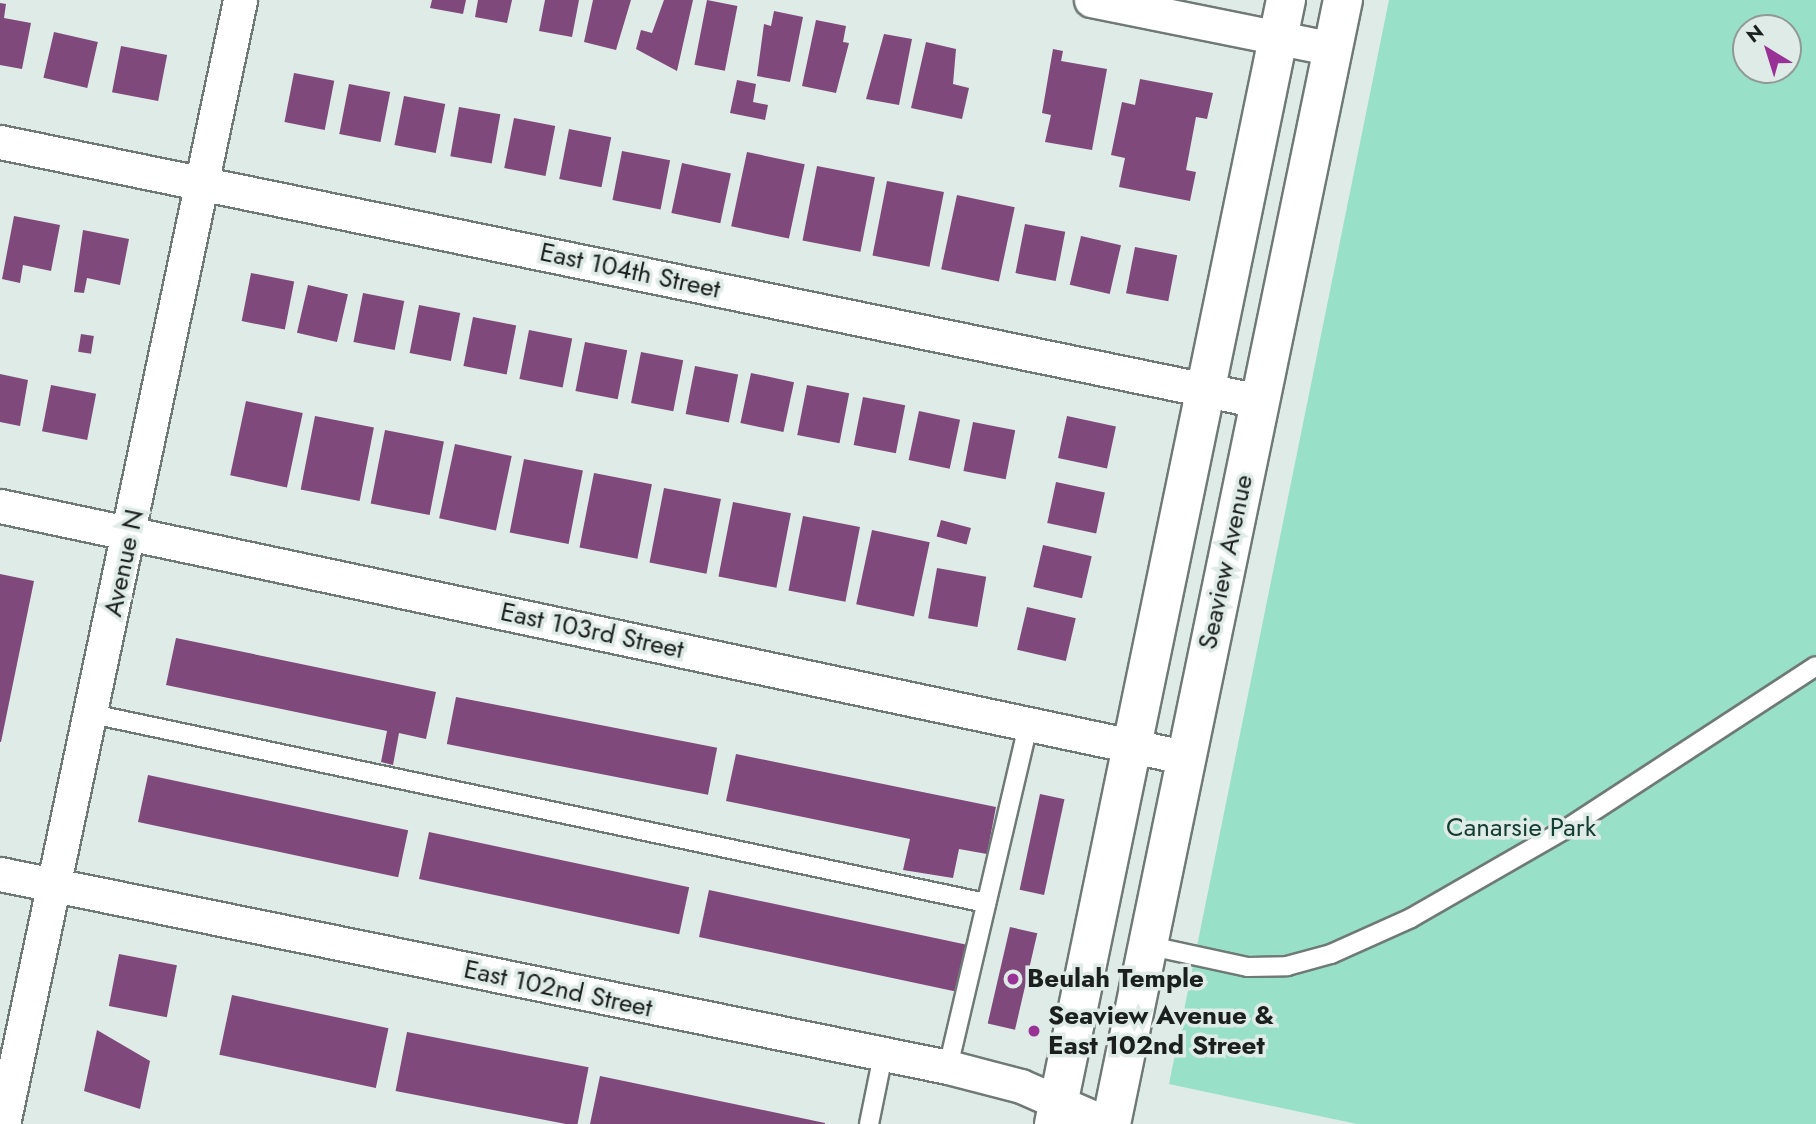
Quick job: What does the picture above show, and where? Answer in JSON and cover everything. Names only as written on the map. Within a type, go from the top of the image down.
[{"type":"street","name":"Avenue N","points":[[3,1124],[92,714],[240,0]]},
{"type":"street","points":[[1091,0],[1333,49]]},
{"type":"street","points":[[1056,1114],[1130,744],[1286,0]]},
{"type":"street","name":"Seaview Avenue","points":[[1110,1124],[1343,0]]},
{"type":"street","name":"East 104th Street","points":[[0,142],[1260,401]]},
{"type":"street","name":"East 103rd Street","points":[[0,506],[1184,757]]},
{"type":"street","name":"East 102nd Street","points":[[0,874],[948,1067],[1021,1086],[1056,1114],[1110,1124]]},
{"type":"lane","points":[[1146,945],[1248,967],[1287,966],[1331,954],[1411,918],[1566,829],[1816,666]]},
{"type":"lane","points":[[92,714],[986,903]]},
{"type":"lane","points":[[948,1067],[1029,723]]},
{"type":"lane","points":[[869,1124],[883,1055]]},
{"type":"green space","name":"Canarsie Park","points":[[1389,0],[1816,0],[1816,1124],[1357,1124],[1169,1084]]},
{"type":"building","points":[[432,0],[466,0],[463,14],[430,8]]},
{"type":"building","points":[[478,0],[512,0],[507,23],[475,17]]},
{"type":"building","points":[[545,0],[579,0],[572,37],[539,31]]},
{"type":"building","points":[[593,0],[631,0],[616,50],[584,42]]},
{"type":"building","points":[[664,0],[693,0],[677,71],[636,49],[641,30],[652,33]]},
{"type":"building","points":[[707,0],[737,6],[725,71],[694,65]]},
{"type":"building","points":[[0,3],[6,4],[4,18],[31,23],[22,69],[0,65]]},
{"type":"building","points":[[774,11],[803,17],[790,82],[757,76],[764,24],[771,26]]},
{"type":"building","points":[[816,20],[846,26],[843,42],[849,43],[836,93],[802,86]]},
{"type":"building","points":[[54,32],[98,42],[87,88],[43,78]]},
{"type":"building","points":[[884,34],[912,39],[899,105],[866,99]]},
{"type":"building","points":[[926,42],[956,49],[953,84],[969,88],[962,119],[911,108]]},
{"type":"building","points":[[121,46],[167,55],[158,101],[112,92]]},
{"type":"building","points":[[1053,49],[1063,51],[1061,61],[1107,69],[1092,150],[1045,142],[1051,115],[1042,113]]},
{"type":"building","points":[[294,73],[334,81],[325,130],[284,122]]},
{"type":"building","points":[[1140,79],[1213,93],[1207,119],[1196,117],[1186,170],[1196,172],[1190,201],[1119,187],[1125,158],[1111,155],[1122,102],[1135,105]]},
{"type":"building","points":[[737,80],[756,84],[753,102],[768,105],[765,120],[730,113]]},
{"type":"building","points":[[349,84],[390,92],[380,142],[339,134]]},
{"type":"building","points":[[404,96],[445,104],[436,153],[394,145]]},
{"type":"building","points":[[459,107],[500,114],[492,164],[450,156]]},
{"type":"building","points":[[514,118],[555,126],[545,176],[504,168]]},
{"type":"building","points":[[569,129],[611,137],[601,187],[559,179]]},
{"type":"building","points":[[622,151],[670,160],[661,209],[612,200]]},
{"type":"building","points":[[747,152],[805,164],[789,239],[731,226]]},
{"type":"building","points":[[682,163],[731,173],[720,223],[671,213]]},
{"type":"building","points":[[817,166],[875,177],[860,252],[802,241]]},
{"type":"building","points":[[887,181],[944,192],[929,267],[872,256]]},
{"type":"building","points":[[957,195],[1015,207],[999,282],[941,269]]},
{"type":"building","points":[[14,216],[60,225],[51,271],[23,265],[20,283],[2,279]]},
{"type":"building","points":[[1025,224],[1065,232],[1056,281],[1015,273]]},
{"type":"building","points":[[83,230],[129,239],[120,285],[87,278],[84,293],[74,292]]},
{"type":"building","points":[[1081,236],[1121,245],[1110,294],[1070,285]]},
{"type":"building","points":[[1135,247],[1177,255],[1168,301],[1126,293]]},
{"type":"building","points":[[251,273],[294,281],[285,329],[242,321]]},
{"type":"building","points":[[308,285],[348,294],[337,342],[297,333]]},
{"type":"building","points":[[363,293],[404,301],[395,350],[353,342]]},
{"type":"building","points":[[419,305],[460,313],[451,361],[410,353]]},
{"type":"building","points":[[473,317],[516,325],[507,374],[463,366]]},
{"type":"building","points":[[529,330],[572,338],[563,387],[519,379]]},
{"type":"building","points":[[81,334],[94,336],[91,354],[78,352]]},
{"type":"building","points":[[585,342],[627,350],[618,399],[575,391]]},
{"type":"building","points":[[641,352],[683,360],[673,411],[631,403]]},
{"type":"building","points":[[695,366],[738,374],[729,422],[686,414]]},
{"type":"building","points":[[751,373],[794,382],[783,432],[740,423]]},
{"type":"building","points":[[0,374],[28,380],[20,426],[0,422]]},
{"type":"building","points":[[51,385],[96,394],[87,440],[42,431]]},
{"type":"building","points":[[807,385],[849,393],[839,443],[797,435]]},
{"type":"building","points":[[863,397],[905,405],[896,453],[854,445]]},
{"type":"building","points":[[246,401],[303,413],[287,487],[230,475]]},
{"type":"building","points":[[919,411],[960,420],[950,469],[909,460]]},
{"type":"building","points":[[315,416],[374,427],[360,501],[301,490]]},
{"type":"building","points":[[1067,416],[1116,426],[1107,468],[1058,458]]},
{"type":"building","points":[[973,422],[1015,430],[1006,479],[963,471]]},
{"type":"building","points":[[385,430],[444,441],[430,515],[371,504]]},
{"type":"building","points":[[455,444],[512,456],[496,530],[439,518]]},
{"type":"building","points":[[524,459],[583,470],[569,544],[510,533]]},
{"type":"building","points":[[594,473],[652,484],[637,559],[579,548]]},
{"type":"building","points":[[1056,482],[1105,492],[1096,533],[1047,523]]},
{"type":"building","points":[[664,488],[721,499],[706,574],[649,563]]},
{"type":"building","points":[[733,502],[791,513],[776,588],[718,577]]},
{"type":"building","points":[[803,516],[860,527],[845,602],[788,591]]},
{"type":"building","points":[[941,520],[971,528],[967,544],[937,536]]},
{"type":"building","points":[[872,530],[930,542],[914,617],[856,604]]},
{"type":"building","points":[[1043,545],[1092,556],[1082,598],[1033,587]]},
{"type":"building","points":[[937,568],[986,577],[977,627],[928,618]]},
{"type":"building","points":[[0,574],[34,581],[1,742],[0,742]]},
{"type":"building","points":[[1027,607],[1076,618],[1066,661],[1017,650]]},
{"type":"building","points":[[176,638],[436,692],[426,739],[399,733],[393,765],[381,762],[387,731],[166,685]]},
{"type":"building","points":[[456,697],[717,748],[708,795],[447,744]]},
{"type":"building","points":[[736,754],[996,807],[987,854],[959,849],[953,878],[903,870],[910,839],[726,801]]},
{"type":"building","points":[[148,775],[408,830],[398,877],[138,822]]},
{"type":"building","points":[[1040,794],[1064,799],[1044,895],[1020,890]]},
{"type":"building","points":[[429,832],[689,887],[679,934],[419,879]]},
{"type":"building","points":[[709,890],[969,945],[959,992],[699,937]]},
{"type":"building","points":[[1010,927],[1037,933],[1015,1030],[988,1023]]},
{"type":"building","points":[[119,954],[177,965],[167,1017],[109,1006]]},
{"type":"building","points":[[232,995],[389,1028],[376,1088],[219,1055]]},
{"type":"building","points":[[97,1030],[150,1061],[140,1109],[84,1091]]},
{"type":"building","points":[[407,1032],[589,1067],[578,1124],[396,1091]]},
{"type":"building","points":[[600,1076],[825,1123],[825,1124],[590,1124]]},
{"type":"place","name":"Beulah Temple","points":[[1013,979]]},
{"type":"place","name":"Seaview Avenue & East 102nd Street","points":[[1034,1031]]}]
